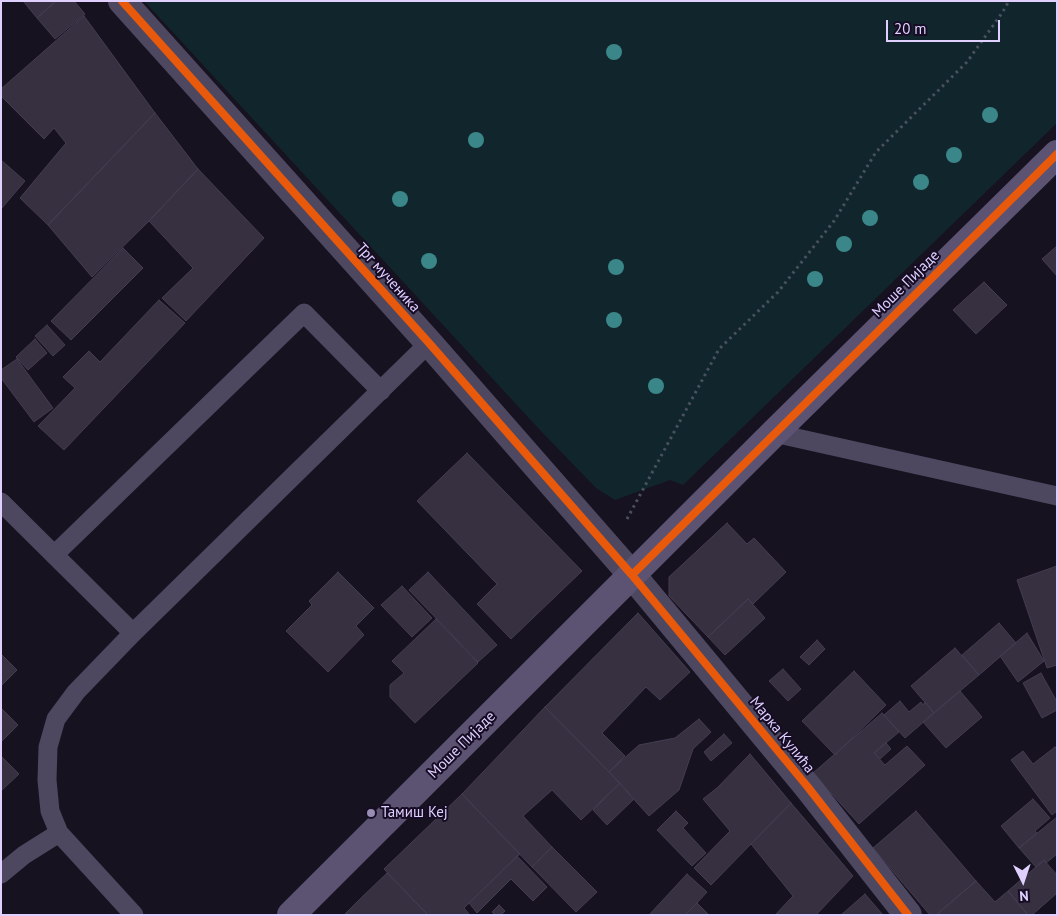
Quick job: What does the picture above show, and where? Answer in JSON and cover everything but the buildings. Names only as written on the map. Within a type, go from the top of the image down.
[{"type":"main road","name":"Моше Пијаде","points":[[291,915],[774,433],[1057,154]]},
{"type":"street","name":"Трг мученика","points":[[122,1],[429,343],[632,575]]},
{"type":"street","name":"Марка Кулића","points":[[632,575],[807,786],[908,915]]},
{"type":"lane","points":[[54,555],[304,313],[381,391]]},
{"type":"lane","points":[[134,915],[59,833],[50,812],[47,780],[48,747],[56,719],[76,692],[133,633],[429,343]]},
{"type":"lane","points":[[774,433],[1057,496]]},
{"type":"lane","points":[[1,502],[133,633]]},
{"type":"lane","points":[[1,874],[24,855],[59,833]]},
{"type":"path","points":[[610,551],[719,349],[778,292],[834,221],[876,152],[967,62],[1009,1]]},
{"type":"shaded area","points":[[144,1],[1057,1],[1057,123],[683,485],[670,480],[615,500],[596,488],[539,429]]},
{"type":"cycle path","points":[[122,1],[429,343],[632,575],[807,786],[908,915]]},
{"type":"cycle path","points":[[632,575],[1057,154]]},
{"type":"place","name":"Тамиш Кеј","points":[[371,813]]}]
